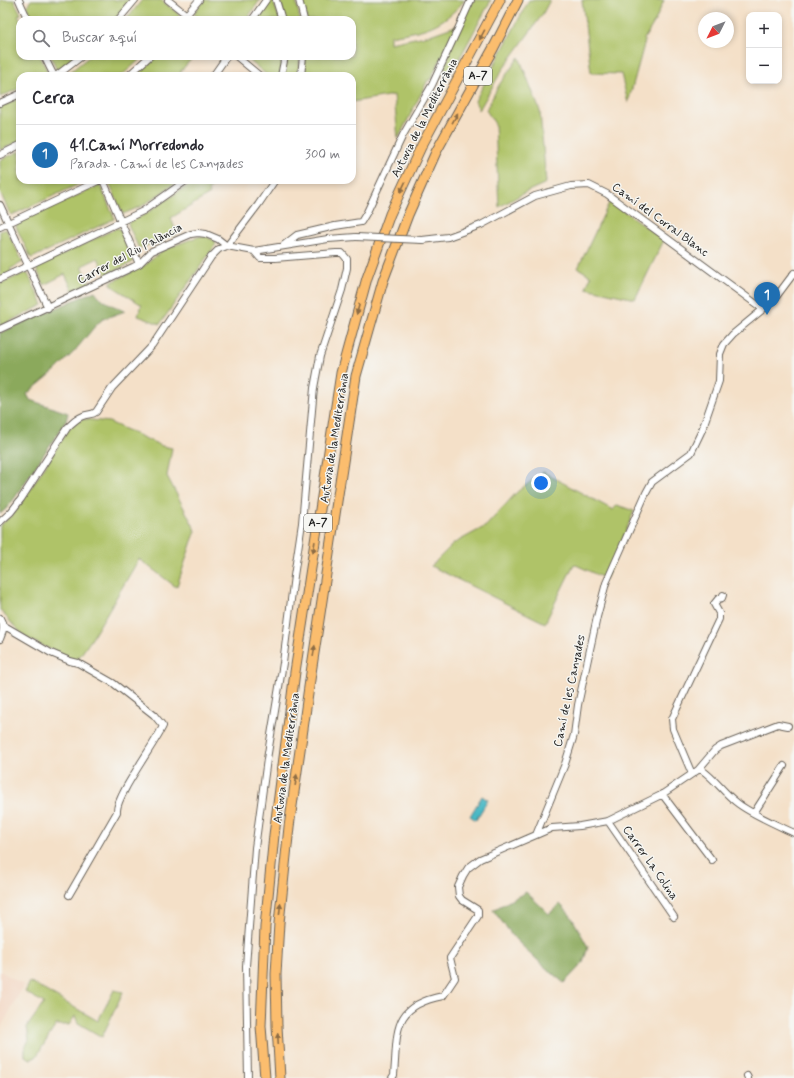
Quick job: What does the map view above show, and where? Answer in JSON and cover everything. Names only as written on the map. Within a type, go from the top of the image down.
[{"type":"highway","name":"Autovia de la Mediterrània","points":[[266,1078],[262,1018],[265,926],[274,835],[295,672],[341,373],[367,278],[390,214],[421,147],[500,0]]},
{"type":"highway","name":"Autovia de la Mediterrània","points":[[280,1078],[276,974],[281,901],[289,827],[356,376],[383,281],[408,215],[436,152],[518,0]]},
{"type":"street","points":[[121,16],[135,0]]},
{"type":"street","points":[[168,0],[188,16]]},
{"type":"street","points":[[186,14],[199,0]]},
{"type":"street","points":[[255,16],[266,0]]},
{"type":"street","points":[[276,0],[281,16]]},
{"type":"street","points":[[299,0],[303,16]]},
{"type":"street","points":[[282,246],[297,235],[335,226],[361,222],[404,135],[432,84],[471,0]]},
{"type":"street","points":[[21,1],[27,16]]},
{"type":"street","points":[[46,60],[53,72]]},
{"type":"street","points":[[60,72],[77,60]]},
{"type":"street","points":[[132,72],[146,60]]},
{"type":"street","points":[[217,72],[224,60]]},
{"type":"street","points":[[241,60],[255,72]]},
{"type":"street","points":[[282,72],[284,60]]},
{"type":"street","points":[[301,72],[303,60]]},
{"type":"street","points":[[0,103],[16,96]]},
{"type":"street","points":[[0,155],[16,148]]},
{"type":"street","points":[[0,227],[91,184]]},
{"type":"street","points":[[105,184],[139,264]]},
{"type":"street","points":[[0,279],[143,210],[182,184]]},
{"type":"street","points":[[0,522],[11,512],[21,499],[67,428],[83,416],[96,412],[112,388],[152,346],[163,327],[211,257],[219,249],[227,246],[272,184]]},
{"type":"street","name":"Camí del Corral Blanc","points":[[254,251],[328,239],[356,237],[422,240],[448,237],[482,225],[535,196],[571,186],[589,185],[607,194],[763,309]]},
{"type":"street","points":[[0,205],[48,308]]},
{"type":"street","name":"Carrer del Riu Palància","points":[[0,329],[48,308],[139,264],[152,251],[192,234],[206,234],[227,246],[254,251]]},
{"type":"street","points":[[248,1078],[246,966],[255,848],[267,759],[283,663],[302,523],[314,388],[320,356],[342,290],[347,268],[347,259],[342,253],[260,258],[254,251]]},
{"type":"street","name":"Camí de les Canyades","points":[[536,835],[565,764],[574,735],[578,705],[597,617],[606,583],[620,549],[652,482],[691,453],[702,430],[719,381],[720,354],[724,344],[733,334],[773,301],[794,273]]},
{"type":"street","points":[[695,772],[673,729],[672,719],[719,619],[719,613],[714,604],[718,599],[722,598],[723,595]]},
{"type":"street","points":[[0,639],[4,630],[2,622]]},
{"type":"street","points":[[2,622],[52,653],[78,663],[113,683],[154,715],[163,726],[124,791],[116,808],[117,812],[69,895]]},
{"type":"street","points":[[392,1078],[394,1075],[398,1031],[402,1019],[408,1010],[414,1006],[428,999],[443,996],[455,978],[450,958],[478,916],[478,910],[462,900],[459,896],[458,890],[463,876],[468,868],[480,859],[552,828],[580,826],[608,821],[662,794],[695,772],[715,750],[721,746],[778,724],[788,726]]},
{"type":"street","points":[[754,813],[784,766]]},
{"type":"street","points":[[695,772],[702,770],[708,774],[736,803],[794,832]]},
{"type":"street","points":[[662,794],[712,860]]},
{"type":"street","name":"Carrer La Colina","points":[[608,821],[674,917]]},
{"type":"shaded area","points":[[0,971],[24,985],[0,1029]]},
{"type":"green space","points":[[0,0],[14,0],[21,14],[16,16],[16,60],[42,60],[48,72],[16,72],[16,90],[0,97]]},
{"type":"green space","points":[[31,0],[130,0],[117,16],[32,16],[27,6]]},
{"type":"green space","points":[[142,0],[161,0],[180,15],[179,16],[129,16]]},
{"type":"green space","points":[[205,0],[260,0],[249,16],[196,16],[194,12]]},
{"type":"green space","points":[[280,0],[296,0],[299,16],[284,16]]},
{"type":"green space","points":[[302,0],[465,0],[448,17],[432,26],[413,32],[390,36],[390,43],[430,35],[458,25],[398,139],[394,95],[356,101],[356,72],[304,72],[305,60],[356,60],[356,16],[306,16]]},
{"type":"green space","points":[[472,0],[491,0],[451,74],[441,65]]},
{"type":"green space","points":[[529,0],[550,0],[542,15],[501,72],[479,110],[475,101]]},
{"type":"green space","points":[[582,0],[664,0],[655,21],[644,39],[645,41],[628,103],[621,74],[591,73]]},
{"type":"green space","points":[[271,1],[273,1],[279,16],[261,16]]},
{"type":"green space","points":[[519,57],[540,111],[546,183],[499,207],[495,124],[486,110],[499,85]]},
{"type":"green space","points":[[53,60],[70,60],[57,71]]},
{"type":"green space","points":[[85,60],[139,60],[126,72],[70,72]]},
{"type":"green space","points":[[153,60],[190,60],[180,72],[141,72]]},
{"type":"green space","points":[[249,60],[282,60],[281,72],[263,72]]},
{"type":"green space","points":[[286,60],[300,60],[298,72],[285,72]]},
{"type":"green space","points":[[16,100],[16,143],[0,150],[0,107]]},
{"type":"green space","points":[[16,153],[16,184],[79,184],[12,215],[10,214],[0,192],[0,160]]},
{"type":"green space","points":[[109,184],[174,184],[142,206],[123,214]]},
{"type":"green space","points":[[190,184],[218,184],[208,190],[210,194],[171,218],[177,234],[140,248],[138,247],[128,224],[129,222],[144,215]]},
{"type":"green space","points":[[100,185],[114,219],[31,258],[16,227],[17,223]]},
{"type":"green space","points":[[610,201],[664,240],[635,299],[586,288],[591,276],[578,268]]},
{"type":"green space","points":[[117,228],[120,229],[134,259],[133,262],[106,275],[98,258],[82,266],[90,283],[73,291],[65,274],[44,285],[36,268],[37,267]]},
{"type":"green space","points":[[6,229],[23,262],[10,269],[12,272],[0,278],[0,231]]},
{"type":"green space","points":[[201,236],[215,241],[216,244],[160,324],[138,316],[139,309],[142,305],[112,286],[110,283],[144,266],[163,250]]},
{"type":"green space","points":[[25,273],[28,274],[43,305],[0,326],[0,284]]},
{"type":"green space","points":[[95,291],[104,300],[125,311],[103,319],[56,370],[27,394],[30,400],[68,413],[66,421],[14,499],[0,514],[0,333]]},
{"type":"green space","points":[[84,419],[109,422],[162,446],[172,448],[167,476],[196,531],[177,586],[176,587],[139,559],[91,640],[77,660],[71,659],[28,639],[0,610],[0,526],[15,512],[23,501],[71,426]]},
{"type":"green space","points":[[543,472],[613,510],[617,505],[634,511],[606,579],[574,564],[545,623],[431,566],[453,544],[486,526],[517,492]]},
{"type":"green space","points":[[526,892],[549,914],[560,904],[571,916],[588,947],[583,963],[564,983],[516,940],[493,910]]},
{"type":"green space","points":[[30,982],[98,1021],[114,990],[123,992],[102,1037],[78,1023],[75,1016],[69,1025],[56,1025],[36,1057],[31,1059],[25,1056],[25,1047],[29,1040],[27,1027],[44,1003],[25,992]]},
{"type":"water","points":[[482,796],[488,800],[476,820],[470,816]]},
{"type":"place","name":"41.Camí Morredondo","points":[[767,315]]}]
